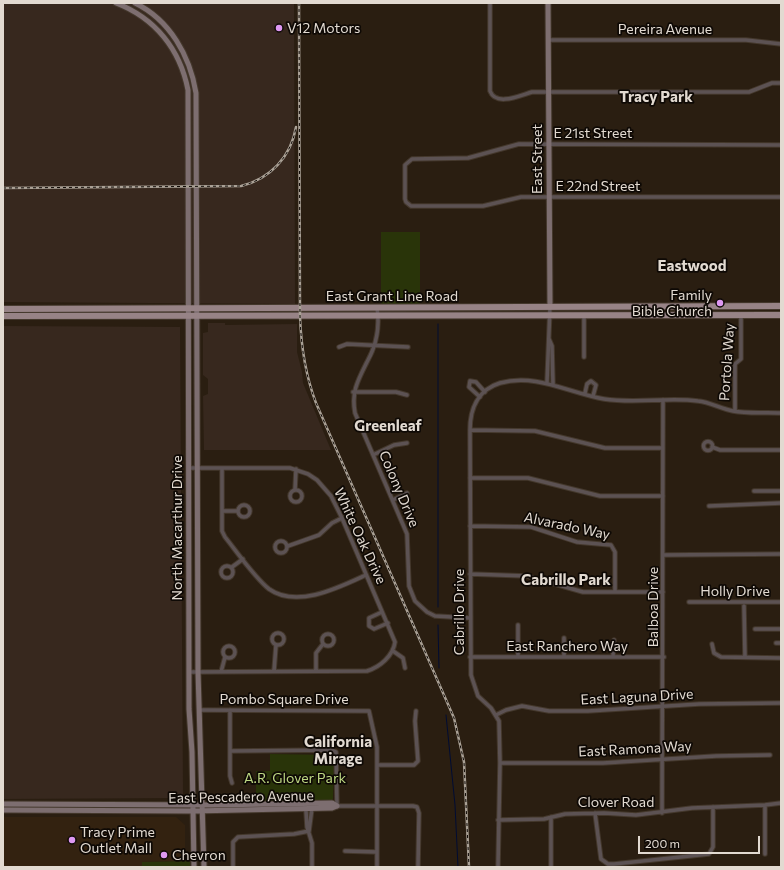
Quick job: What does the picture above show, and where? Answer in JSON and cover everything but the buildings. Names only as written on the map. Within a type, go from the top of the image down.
[{"type":"main road","name":"North Macarthur Drive","points":[[116,3],[135,12],[150,22],[167,40],[180,61],[185,74],[189,105],[189,672],[194,867]]},
{"type":"main road","name":"North Macarthur Drive","points":[[135,3],[159,19],[169,30],[184,53],[193,76],[197,115],[196,316],[198,672],[204,867]]},
{"type":"main road","name":"East Street","points":[[548,3],[550,307]]},
{"type":"main road","name":"East Grant Line Road","points":[[3,309],[781,306]]},
{"type":"main road","name":"East Grant Line Road","points":[[3,316],[781,315]]},
{"type":"main road","name":"East Pescadero Avenue","points":[[3,804],[202,805],[332,803],[337,806]]},
{"type":"main road","name":"East Pescadero Avenue","points":[[3,810],[202,811],[332,808],[337,806]]},
{"type":"street","points":[[490,3],[490,91],[492,96],[497,98],[509,99],[532,92],[749,92],[772,84],[781,83]]},
{"type":"street","name":"Pereira Avenue","points":[[548,40],[746,40],[781,44]]},
{"type":"street","name":"E 21st Street","points":[[416,206],[408,205],[405,199],[405,165],[407,161],[412,158],[468,158],[514,145],[781,146]]},
{"type":"street","name":"E 22nd Street","points":[[416,206],[483,206],[521,197],[781,197]]},
{"type":"street","name":"East Street","points":[[549,339],[550,307]]},
{"type":"street","name":"Colony Drive","points":[[377,308],[377,334],[368,362],[356,381],[353,392],[355,413],[407,534],[409,586],[415,601],[427,612],[435,616],[470,618]]},
{"type":"street","name":"Portola Way","points":[[735,411],[735,364],[741,356],[741,315]]},
{"type":"street","points":[[584,316],[584,357]]},
{"type":"street","points":[[547,382],[547,342],[549,339]]},
{"type":"street","points":[[549,339],[552,346],[553,384]]},
{"type":"street","points":[[339,347],[347,344],[374,344],[408,347]]},
{"type":"street","points":[[485,392],[476,382],[470,381],[468,387],[480,397],[485,392],[500,383],[547,382],[593,396],[615,400],[696,400],[735,411],[781,413]]},
{"type":"street","points":[[584,393],[587,384],[591,381],[596,385],[593,396]]},
{"type":"street","points":[[353,392],[396,392],[407,395]]},
{"type":"street","name":"Cabrillo Drive","points":[[480,397],[471,411],[470,430],[470,657],[471,675],[476,692],[496,715],[500,730],[498,867]]},
{"type":"street","name":"Balboa Drive","points":[[662,813],[662,707],[664,657],[663,400]]},
{"type":"street","points":[[470,430],[535,430],[605,448],[663,448]]},
{"type":"street","points":[[373,455],[394,445],[407,443]]},
{"type":"street","points":[[712,447],[720,450],[781,450]]},
{"type":"street","name":"White Oak Drive","points":[[189,468],[296,469],[308,474],[325,488],[342,518],[388,623],[395,642],[393,651]]},
{"type":"street","points":[[222,469],[222,531],[268,588],[288,596],[320,594],[366,575]]},
{"type":"street","points":[[295,490],[296,469]]},
{"type":"street","points":[[470,478],[528,478],[600,496],[663,496]]},
{"type":"street","points":[[754,491],[781,491]]},
{"type":"street","points":[[393,500],[408,493]]},
{"type":"street","points":[[709,506],[781,504]]},
{"type":"street","points":[[222,511],[238,511]]},
{"type":"street","points":[[288,546],[319,535],[332,523],[342,518]]},
{"type":"street","name":"Alvarado Way","points":[[470,526],[531,527],[577,542],[611,546],[615,552],[615,592]]},
{"type":"street","points":[[663,555],[781,554]]},
{"type":"street","points":[[232,567],[243,558]]},
{"type":"street","points":[[470,574],[515,574],[527,576],[573,590],[663,592]]},
{"type":"street","name":"Holly Drive","points":[[689,602],[781,602]]},
{"type":"street","name":"Holly Drive","points":[[744,606],[745,658]]},
{"type":"street","points":[[382,612],[369,618],[369,626],[374,629],[388,623]]},
{"type":"street","points":[[518,625],[518,657]]},
{"type":"street","points":[[755,629],[781,628]]},
{"type":"street","points":[[564,638],[564,657]]},
{"type":"street","points":[[613,656],[614,640]]},
{"type":"street","points":[[776,643],[781,643]]},
{"type":"street","points":[[316,671],[316,653],[323,644]]},
{"type":"street","points":[[712,644],[714,653],[717,656],[781,658]]},
{"type":"street","points":[[274,671],[276,645]]},
{"type":"street","points":[[189,672],[367,671],[381,664],[393,651],[403,658],[405,668]]},
{"type":"street","points":[[221,672],[225,657]]},
{"type":"street","name":"East Ranchero Way","points":[[470,657],[664,657]]},
{"type":"street","name":"East Laguna Drive","points":[[496,715],[506,710],[522,706],[549,711],[615,710],[781,703]]},
{"type":"street","name":"Pombo Square Drive","points":[[199,710],[369,711],[377,747],[377,765]]},
{"type":"street","points":[[230,710],[232,783]]},
{"type":"street","points":[[377,867],[377,765],[414,765],[418,761],[415,720],[416,711]]},
{"type":"street","points":[[230,751],[332,750],[336,752],[337,806],[417,807],[419,813],[418,867]]},
{"type":"street","name":"East Ramona Way","points":[[500,763],[603,763],[662,759],[770,756]]},
{"type":"street","name":"Clover Road","points":[[498,820],[525,820],[565,814],[595,813],[636,815],[662,813],[692,808],[765,805],[781,802]]},
{"type":"street","points":[[765,805],[765,854]]},
{"type":"street","points":[[595,813],[601,859],[608,864],[703,856],[710,854],[712,851],[713,807]]},
{"type":"street","points":[[304,808],[312,843],[312,867]]},
{"type":"street","points":[[309,830],[312,808]]},
{"type":"street","points":[[551,817],[551,867]]},
{"type":"street","points":[[233,867],[234,838],[243,835],[294,834],[309,830]]},
{"type":"street","points":[[345,850],[377,852]]},
{"type":"shaded area","points":[[3,3],[294,3],[295,304],[3,302]]},
{"type":"shaded area","points":[[208,323],[225,323],[225,325],[297,324],[297,352],[303,383],[331,450],[204,450],[203,396],[208,394],[208,379],[203,375],[203,333],[208,332]]},
{"type":"shaded area","points":[[3,326],[180,327],[183,794],[178,798],[3,799]]},
{"type":"shaded area","name":"Tracy Prime Outlet Mall","points":[[3,817],[176,817],[185,825],[185,853],[188,853],[188,861],[142,862],[142,867],[3,867]]},
{"type":"green space","points":[[381,232],[420,232],[420,305],[383,305],[381,303]]},
{"type":"green space","name":"A.R. Glover Park","points":[[270,754],[332,755],[334,759],[333,799],[331,802],[256,802],[256,771],[270,771]]},
{"type":"green space","points":[[142,862],[190,862],[190,867],[142,867]]},
{"type":"waterway","points":[[438,324],[438,607]]},
{"type":"waterway","points":[[438,625],[439,668]]},
{"type":"waterway","points":[[446,715],[455,805],[458,867]]},
{"type":"railway","points":[[299,3],[300,316],[301,338],[306,371],[316,403],[454,718],[464,762],[469,867]]},
{"type":"railway","points":[[3,188],[241,186],[261,178],[278,165],[289,148],[296,127]]},
{"type":"place","name":"V12 Motors","points":[[279,28]]},
{"type":"place","name":"Family Bible Church","points":[[720,303]]},
{"type":"place","name":"Tracy Prime Outlet Mall","points":[[72,840]]},
{"type":"place","name":"Chevron","points":[[164,855]]},
{"type":"district","name":"Tracy Park","points":[[656,97]]},
{"type":"district","name":"Eastwood","points":[[692,266]]},
{"type":"district","name":"Greenleaf","points":[[388,426]]},
{"type":"district","name":"Cabrillo Park","points":[[566,580]]},
{"type":"district","name":"California Mirage","points":[[338,750]]}]
